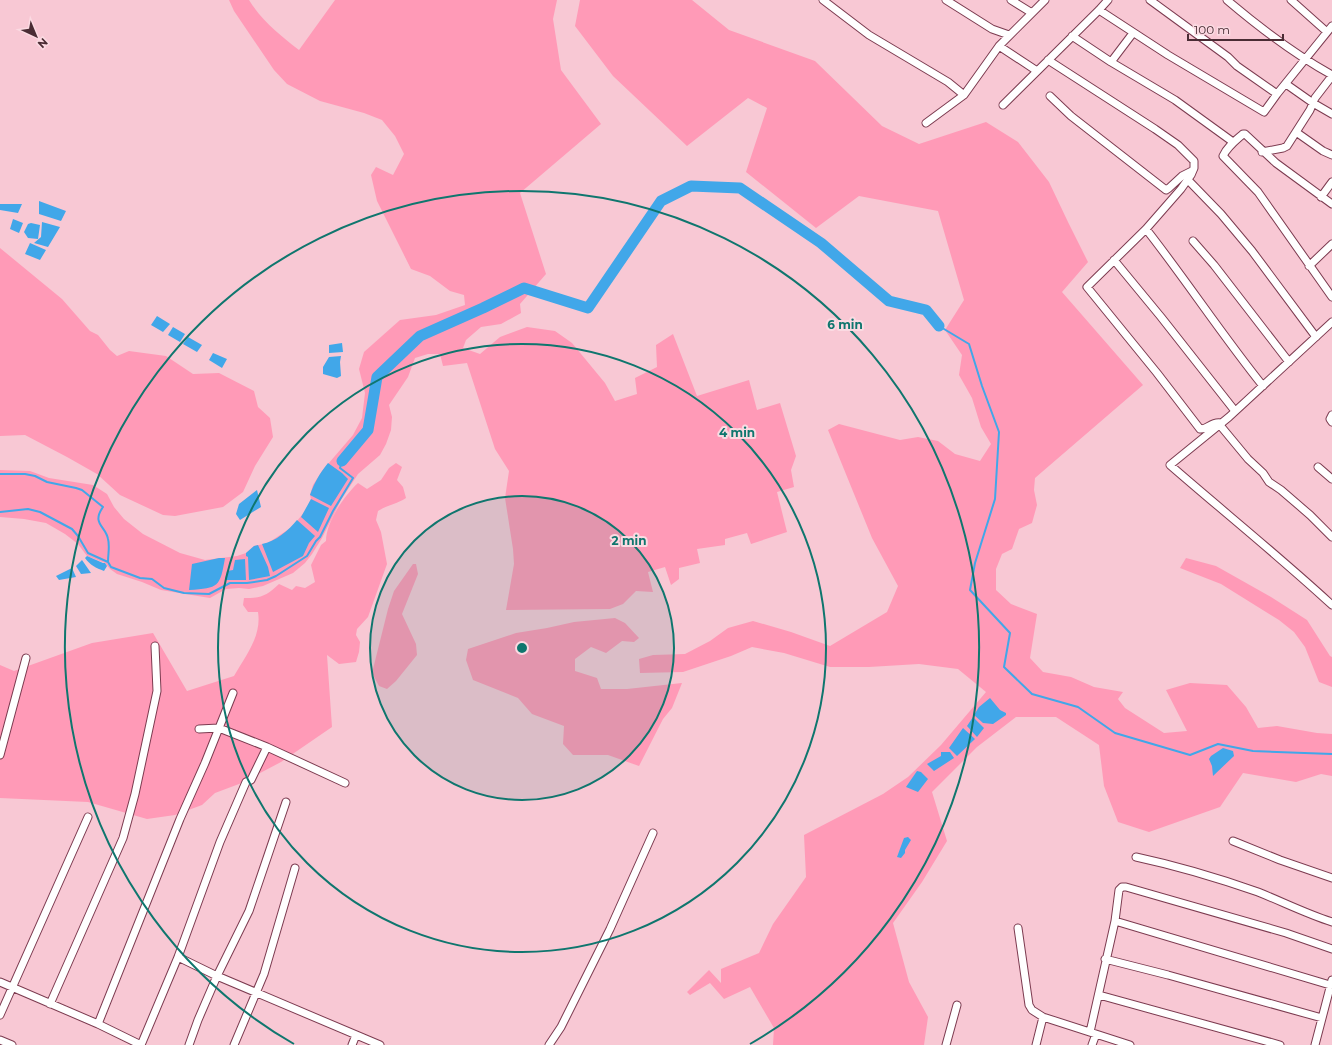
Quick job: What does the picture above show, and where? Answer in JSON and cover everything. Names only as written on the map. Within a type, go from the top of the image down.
[{"type":"street","points":[[823,0],[869,35],[948,82],[964,95]]},
{"type":"street","points":[[946,0],[992,29],[1009,36]]},
{"type":"street","points":[[1011,0],[1032,13]]},
{"type":"street","points":[[926,123],[964,95],[999,46],[1045,0]]},
{"type":"street","points":[[1003,105],[1108,0]]},
{"type":"street","points":[[1150,0],[1228,57],[1236,66],[1277,94]]},
{"type":"street","points":[[1227,0],[1283,44],[1306,60],[1332,75],[1315,98],[1310,110],[1285,147],[1262,152]]},
{"type":"street","points":[[1099,10],[1133,33],[1264,112],[1330,29],[1291,0]]},
{"type":"street","points":[[1111,62],[1133,33]]},
{"type":"street","points":[[1072,36],[1111,62],[1175,100],[1234,142]]},
{"type":"street","points":[[999,46],[1037,71]]},
{"type":"street","points":[[1048,60],[1123,107],[1178,145],[1194,159],[1195,164],[1188,180],[1181,190],[1146,229],[1087,286],[1087,288],[1200,428],[1205,428],[1214,423],[1220,424],[1248,459],[1263,473],[1269,482],[1281,490],[1332,537]]},
{"type":"street","points":[[1286,84],[1332,114]]},
{"type":"street","points":[[1050,96],[1071,116],[1166,190],[1182,176],[1192,171]]},
{"type":"street","points":[[1296,132],[1323,151],[1332,155]]},
{"type":"street","points":[[1332,204],[1262,152],[1245,134],[1243,134],[1226,150],[1223,156],[1258,192],[1332,297]]},
{"type":"street","points":[[1188,180],[1221,214],[1252,251],[1316,337]]},
{"type":"street","points":[[1321,197],[1332,182]]},
{"type":"street","points":[[1146,229],[1171,261],[1230,344],[1263,386]]},
{"type":"street","points":[[1193,241],[1214,265],[1289,362]]},
{"type":"street","points":[[1310,266],[1332,244]]},
{"type":"street","points":[[1114,260],[1235,411]]},
{"type":"street","points":[[1332,322],[1235,411],[1170,465],[1297,572],[1332,605]]},
{"type":"street","points":[[1332,415],[1330,419],[1332,422]]},
{"type":"street","points":[[1318,467],[1332,479]]},
{"type":"street","points":[[50,1004],[124,838],[136,794],[157,691],[155,646]]},
{"type":"street","points":[[0,755],[26,658]]},
{"type":"street","points":[[98,1024],[233,693]]},
{"type":"street","points":[[200,729],[219,728],[267,747],[345,783]]},
{"type":"street","points":[[0,982],[98,1024],[141,1045],[178,956],[223,836],[246,782],[251,780],[267,747]]},
{"type":"street","points":[[189,1045],[217,976],[249,911],[286,802]]},
{"type":"street","points":[[0,1015],[88,817]]},
{"type":"street","points":[[549,1045],[561,1027],[610,929],[653,833]]},
{"type":"street","points":[[1233,841],[1280,860],[1332,878]]},
{"type":"street","points":[[1136,857],[1171,864],[1209,875],[1260,893],[1308,914],[1332,922]]},
{"type":"street","points":[[234,1045],[264,974],[295,868]]},
{"type":"street","points":[[1092,1045],[1105,959],[1115,921],[1119,890],[1122,887],[1286,933],[1332,950]]},
{"type":"street","points":[[1115,921],[1331,982],[1316,1045]]},
{"type":"street","points":[[1018,928],[1029,1005],[1032,1010],[1043,1017],[1130,1045]]},
{"type":"street","points":[[178,956],[217,976],[380,1045]]},
{"type":"street","points":[[1105,959],[1322,1018]]},
{"type":"street","points":[[1099,994],[1280,1045]]},
{"type":"street","points":[[946,1045],[957,1005]]},
{"type":"street","points":[[1036,1045],[1043,1017]]},
{"type":"street","points":[[352,1045],[356,1035]]},
{"type":"street","points":[[0,1040],[12,1045]]},
{"type":"shaded area","points":[[229,0],[249,0],[254,8],[278,33],[299,50],[335,0],[557,0],[553,19],[561,70],[601,124],[520,193],[546,274],[520,304],[521,313],[501,324],[481,327],[466,340],[463,348],[480,354],[500,337],[527,327],[555,331],[572,343],[605,383],[615,401],[637,394],[635,378],[657,367],[656,345],[673,334],[697,396],[749,380],[757,410],[780,403],[796,456],[791,470],[794,487],[777,492],[787,532],[751,544],[747,533],[725,539],[725,545],[697,549],[700,563],[679,568],[679,579],[671,585],[665,567],[648,572],[653,592],[636,591],[623,604],[610,609],[506,610],[514,564],[505,498],[509,471],[495,449],[467,363],[443,366],[440,354],[428,354],[415,358],[408,377],[389,405],[392,417],[391,430],[386,444],[380,455],[358,474],[341,500],[322,538],[312,554],[305,563],[293,573],[263,586],[249,589],[226,589],[210,598],[161,590],[117,574],[105,563],[87,556],[78,544],[65,534],[46,523],[0,517],[0,470],[30,471],[49,478],[93,485],[107,494],[114,507],[124,519],[143,534],[180,553],[205,560],[237,556],[246,553],[254,546],[268,543],[292,527],[306,510],[311,499],[310,495],[313,485],[322,471],[353,435],[362,418],[365,393],[359,369],[364,352],[400,320],[436,315],[465,305],[464,295],[450,291],[430,276],[411,269],[377,201],[371,175],[376,167],[393,175],[404,154],[395,136],[382,120],[364,113],[320,101],[287,84],[274,70],[234,11]]},
{"type":"shaded area","points":[[580,0],[692,0],[729,30],[815,61],[882,126],[919,144],[986,122],[1018,142],[1049,182],[1088,262],[1062,292],[1143,385],[1035,478],[1034,490],[1037,505],[1032,523],[1019,529],[1012,549],[1002,554],[996,569],[996,590],[1011,604],[1037,614],[1030,658],[1043,672],[1071,677],[1094,687],[1123,692],[1118,699],[1125,708],[1164,733],[1187,731],[1166,690],[1190,683],[1227,685],[1246,707],[1258,728],[1277,726],[1332,734],[1332,776],[1321,774],[1296,782],[1243,773],[1220,807],[1149,832],[1118,822],[1104,786],[1099,745],[1056,717],[1016,717],[977,747],[932,792],[947,841],[922,882],[893,923],[909,982],[928,1017],[924,1045],[773,1045],[774,1028],[750,987],[724,999],[710,983],[690,995],[687,992],[709,970],[721,983],[721,969],[759,953],[773,924],[806,877],[804,835],[883,794],[908,777],[941,745],[986,692],[958,669],[919,664],[869,667],[830,667],[784,653],[752,647],[731,656],[683,672],[640,673],[639,659],[653,655],[685,654],[710,641],[728,628],[753,621],[791,632],[830,646],[887,612],[898,586],[872,538],[828,430],[839,424],[900,440],[918,437],[938,441],[955,454],[980,461],[991,444],[981,427],[972,398],[959,375],[962,355],[945,330],[964,300],[938,211],[859,196],[816,228],[746,172],[767,108],[748,98],[687,146],[613,76],[575,26]]},
{"type":"shaded area","points":[[0,248],[62,299],[90,331],[98,335],[117,356],[129,351],[166,356],[193,374],[219,373],[254,391],[258,407],[270,418],[273,437],[255,466],[243,492],[223,507],[175,516],[163,515],[120,495],[97,474],[25,435],[0,436]]},
{"type":"shaded area","points":[[396,463],[402,467],[397,480],[403,487],[406,498],[378,511],[376,520],[381,532],[387,564],[368,617],[357,629],[356,635],[360,642],[356,662],[339,664],[327,655],[332,727],[281,762],[239,784],[215,793],[202,805],[175,815],[147,819],[88,802],[0,798],[0,665],[14,671],[92,643],[153,633],[187,691],[234,676],[252,646],[259,621],[258,612],[248,612],[243,605],[244,598],[263,596],[279,584],[292,590],[296,586],[305,588],[315,582],[311,565],[321,545],[326,541],[332,518],[342,502],[358,483],[367,489],[381,480],[389,468]]},
{"type":"shaded area","points":[[1186,558],[1216,566],[1271,597],[1307,620],[1332,657],[1332,687],[1319,682],[1305,647],[1294,632],[1279,620],[1221,584],[1180,568]]},
{"type":"shaded area","points":[[413,564],[416,564],[418,574],[402,614],[416,644],[417,655],[396,681],[387,689],[379,686],[372,673],[394,591]]},
{"type":"shaded area","points":[[615,618],[625,623],[639,638],[634,642],[622,641],[606,653],[591,647],[575,659],[575,671],[597,678],[601,689],[627,689],[682,683],[672,708],[663,719],[639,766],[608,755],[573,755],[563,744],[564,726],[532,714],[518,698],[473,680],[466,660],[468,649],[516,633],[574,622]]},
{"type":"water","points":[[39,201],[66,211],[61,221],[39,214]]},
{"type":"water","points":[[0,204],[22,204],[18,213],[0,210]]},
{"type":"water","points":[[13,219],[23,223],[19,233],[10,229]]},
{"type":"water","points":[[42,222],[60,227],[48,247],[34,243],[41,237]]},
{"type":"water","points":[[31,223],[40,225],[38,239],[28,238],[24,232],[28,224]]},
{"type":"water","points":[[30,243],[46,250],[40,260],[25,254]]},
{"type":"water","points":[[157,316],[170,324],[163,332],[151,325]]},
{"type":"water","points":[[173,327],[185,334],[180,342],[168,335]]},
{"type":"water","points":[[188,337],[202,345],[197,352],[183,344]]},
{"type":"water","points":[[342,343],[343,352],[329,353],[329,345]]},
{"type":"water","points":[[213,353],[227,359],[222,368],[209,360]]},
{"type":"water","points":[[341,356],[341,376],[337,378],[323,374],[323,367],[329,357]]},
{"type":"water","points":[[328,463],[348,479],[331,506],[310,495],[313,486]]},
{"type":"water","points":[[257,490],[261,507],[240,520],[236,514],[239,504]]},
{"type":"water","points":[[311,499],[329,508],[318,532],[301,517]]},
{"type":"water","points":[[297,520],[315,536],[309,543],[303,556],[273,572],[262,544],[272,541],[281,535]]},
{"type":"water","points":[[258,545],[268,567],[270,576],[249,580],[248,557],[246,556],[246,553],[254,546]]},
{"type":"water","points":[[87,556],[105,563],[107,566],[104,571],[89,563],[85,558]]},
{"type":"water","points":[[225,558],[221,575],[216,584],[212,587],[189,590],[192,564]]},
{"type":"water","points":[[245,559],[246,580],[225,580],[227,571],[233,570],[235,560]]},
{"type":"water","points":[[82,560],[91,573],[81,574],[76,566]]},
{"type":"water","points":[[72,568],[76,577],[59,580],[56,576]]},
{"type":"water","points":[[990,698],[1000,710],[1006,713],[1006,715],[993,724],[983,723],[974,715],[979,707]]},
{"type":"water","points":[[973,717],[984,728],[977,737],[967,726]]},
{"type":"water","points":[[963,728],[975,739],[957,756],[949,748]]},
{"type":"water","points":[[1223,748],[1233,751],[1234,756],[1213,776],[1212,766],[1209,759]]},
{"type":"water","points":[[941,752],[950,752],[954,758],[934,771],[927,764],[941,756]]},
{"type":"water","points":[[917,771],[921,772],[928,779],[918,792],[906,787]]},
{"type":"water","points":[[908,837],[911,840],[905,850],[905,853],[901,858],[897,857],[904,838]]},
{"type":"waterway","points":[[342,461],[368,430],[377,377],[420,336],[524,288],[588,308],[661,201],[691,186],[740,188],[821,243],[889,301],[926,310],[939,326]]},
{"type":"waterway","points":[[939,326],[969,344],[982,386],[999,432],[995,499],[975,563],[970,590],[1010,633],[1004,667],[1032,694],[1078,707],[1115,733],[1190,755],[1218,744],[1253,751],[1332,754]]},
{"type":"waterway","points":[[0,512],[28,509],[40,512],[72,529],[88,553],[108,562],[111,567],[140,578],[152,579],[164,588],[184,593],[209,594],[230,583],[247,583],[267,580],[276,576],[307,556],[320,537],[333,511],[353,478],[340,468],[342,461]]},
{"type":"waterway","points":[[0,474],[25,474],[35,476],[47,482],[76,488],[82,490],[103,507],[98,517],[108,539],[108,562]]}]
